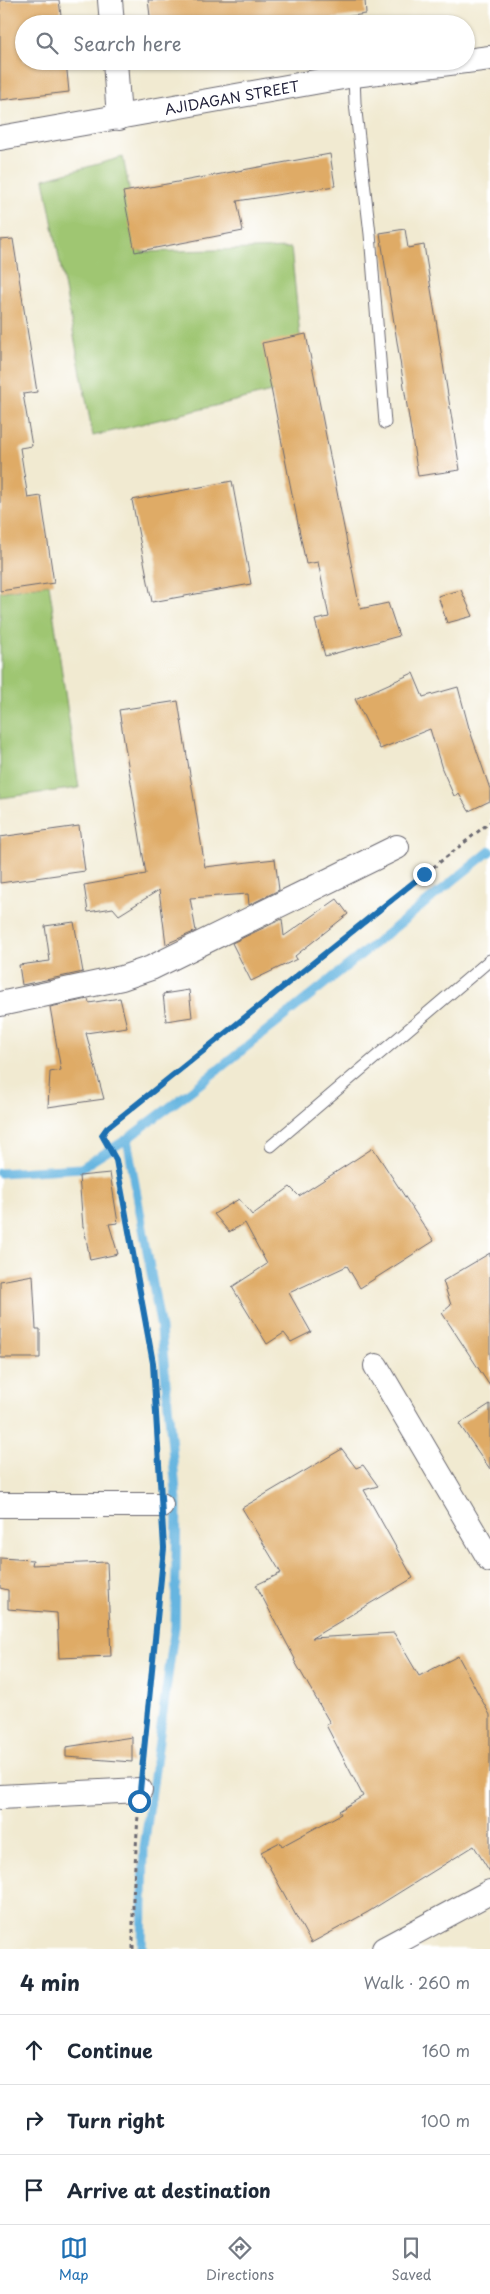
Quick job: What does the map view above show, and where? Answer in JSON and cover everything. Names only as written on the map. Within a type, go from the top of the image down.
[{"type":"street","points":[[110,0],[111,15]]},
{"type":"street","name":"AJIDAGAN STREET","points":[[475,60],[490,58]]},
{"type":"street","points":[[116,70],[119,118]]},
{"type":"street","name":"AJIDAGAN STREET","points":[[0,138],[354,75],[394,70]]},
{"type":"street","points":[[0,1004],[122,978],[151,968],[397,847]]},
{"type":"street","points":[[376,1366],[490,1560]]},
{"type":"street","points":[[0,1505],[162,1505]]},
{"type":"street","points":[[0,1797],[140,1790]]},
{"type":"street","points":[[384,1949],[490,1892]]},
{"type":"lane","points":[[354,75],[355,103],[370,234],[385,423]]},
{"type":"lane","points":[[271,1146],[490,960]]},
{"type":"path","points":[[133,1949],[133,1899],[140,1790],[164,1548],[153,1363],[116,1160],[102,1135],[107,1128],[490,822]]},
{"type":"green space","points":[[123,157],[141,252],[291,248],[301,345],[275,391],[93,436],[44,179]]},
{"type":"green space","points":[[49,584],[79,788],[0,798],[0,592]]},
{"type":"building","points":[[0,0],[59,0],[61,15],[15,15],[15,70],[67,70],[69,92],[0,100]]},
{"type":"building","points":[[148,0],[365,0],[366,14],[359,15],[150,15]]},
{"type":"building","points":[[330,154],[335,186],[237,201],[243,231],[135,252],[123,192]]},
{"type":"building","points":[[405,229],[408,248],[424,245],[460,470],[418,476],[380,233]]},
{"type":"building","points":[[13,239],[37,392],[23,394],[32,446],[20,448],[28,498],[41,496],[54,583],[0,591],[0,240]]},
{"type":"building","points":[[306,334],[360,609],[388,603],[399,636],[325,656],[315,620],[329,617],[318,562],[306,564],[262,343]]},
{"type":"building","points":[[232,481],[251,584],[152,602],[132,500]]},
{"type":"building","points":[[461,590],[473,616],[447,623],[438,596]]},
{"type":"building","points":[[413,673],[423,697],[458,687],[469,728],[490,789],[490,801],[469,811],[459,794],[454,796],[442,769],[430,729],[380,749],[355,699]]},
{"type":"building","points":[[178,701],[205,867],[275,859],[279,890],[249,905],[248,894],[190,898],[196,931],[166,944],[159,890],[119,915],[113,908],[88,912],[84,885],[146,874],[119,710]]},
{"type":"building","points":[[79,826],[85,871],[0,883],[0,837]]},
{"type":"building","points":[[337,899],[348,914],[295,956],[297,959],[251,981],[232,943],[282,919],[284,936]]},
{"type":"building","points":[[74,922],[83,972],[22,985],[19,965],[50,961],[45,926]]},
{"type":"building","points":[[189,990],[192,1017],[166,1021],[163,994]]},
{"type":"building","points":[[120,998],[127,1027],[86,1033],[104,1099],[48,1107],[50,1072],[61,1070],[50,1007],[88,999],[89,1003]]},
{"type":"building","points":[[373,1148],[434,1241],[360,1288],[347,1266],[289,1293],[311,1332],[291,1342],[284,1333],[267,1344],[232,1287],[267,1264],[245,1223],[229,1232],[214,1214],[239,1199],[252,1215],[290,1187],[299,1196]]},
{"type":"building","points":[[110,1173],[118,1223],[109,1224],[118,1254],[90,1260],[83,1227],[79,1176]]},
{"type":"building","points":[[490,1253],[490,1386],[442,1313],[451,1305],[443,1281]]},
{"type":"building","points":[[33,1275],[36,1329],[40,1329],[40,1358],[0,1358],[0,1281]]},
{"type":"building","points":[[490,1404],[490,1469],[459,1424]]},
{"type":"building","points":[[342,1449],[356,1468],[363,1465],[378,1486],[364,1490],[413,1578],[312,1638],[394,1633],[419,1676],[458,1656],[490,1715],[490,1872],[474,1846],[368,1912],[311,1943],[261,1852],[280,1842],[282,1846],[341,1814],[339,1811],[363,1796],[326,1725],[330,1723],[294,1660],[256,1585],[281,1573],[242,1508]]},
{"type":"building","points":[[0,1558],[33,1560],[32,1565],[107,1562],[111,1656],[59,1658],[57,1613],[8,1609],[8,1590],[0,1588]]},
{"type":"building","points":[[132,1737],[132,1762],[66,1757],[66,1747]]},
{"type":"waterway","points":[[142,1949],[144,1848],[175,1626],[177,1502],[161,1329],[127,1139],[204,1081],[490,851]]},
{"type":"waterway","points":[[0,1173],[81,1168],[127,1139]]},
{"type":"route","points":[[139,1801],[164,1548],[153,1363],[116,1160],[102,1135],[107,1128],[424,874]]}]
